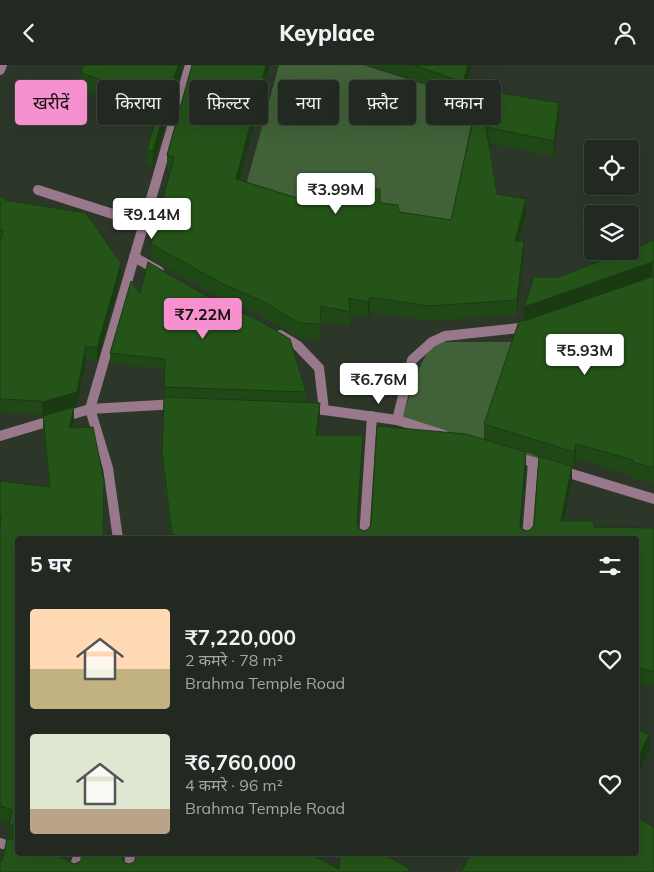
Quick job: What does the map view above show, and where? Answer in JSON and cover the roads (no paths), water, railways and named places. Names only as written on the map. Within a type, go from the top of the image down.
[{"type":"street","points":[[0,70],[2,65]]},
{"type":"street","points":[[118,536],[108,468],[90,409],[190,65]]},
{"type":"street","points":[[38,190],[144,224]]},
{"type":"street","points":[[134,257],[168,277]]},
{"type":"street","points":[[397,420],[412,360],[432,342],[445,336],[525,329],[534,325]]},
{"type":"street","points":[[272,330],[297,345],[319,368],[324,410]]},
{"type":"street","points":[[0,436],[90,409],[167,403],[187,404]]},
{"type":"street","points":[[294,409],[324,410],[397,420],[458,439]]},
{"type":"street","points":[[364,536],[372,416]]},
{"type":"street","points":[[505,453],[654,499]]},
{"type":"street","points":[[527,536],[533,462]]},
{"type":"street","points":[[0,843],[15,848]]},
{"type":"street","points":[[71,869],[78,856]]},
{"type":"street","points":[[129,872],[130,856]]}]
